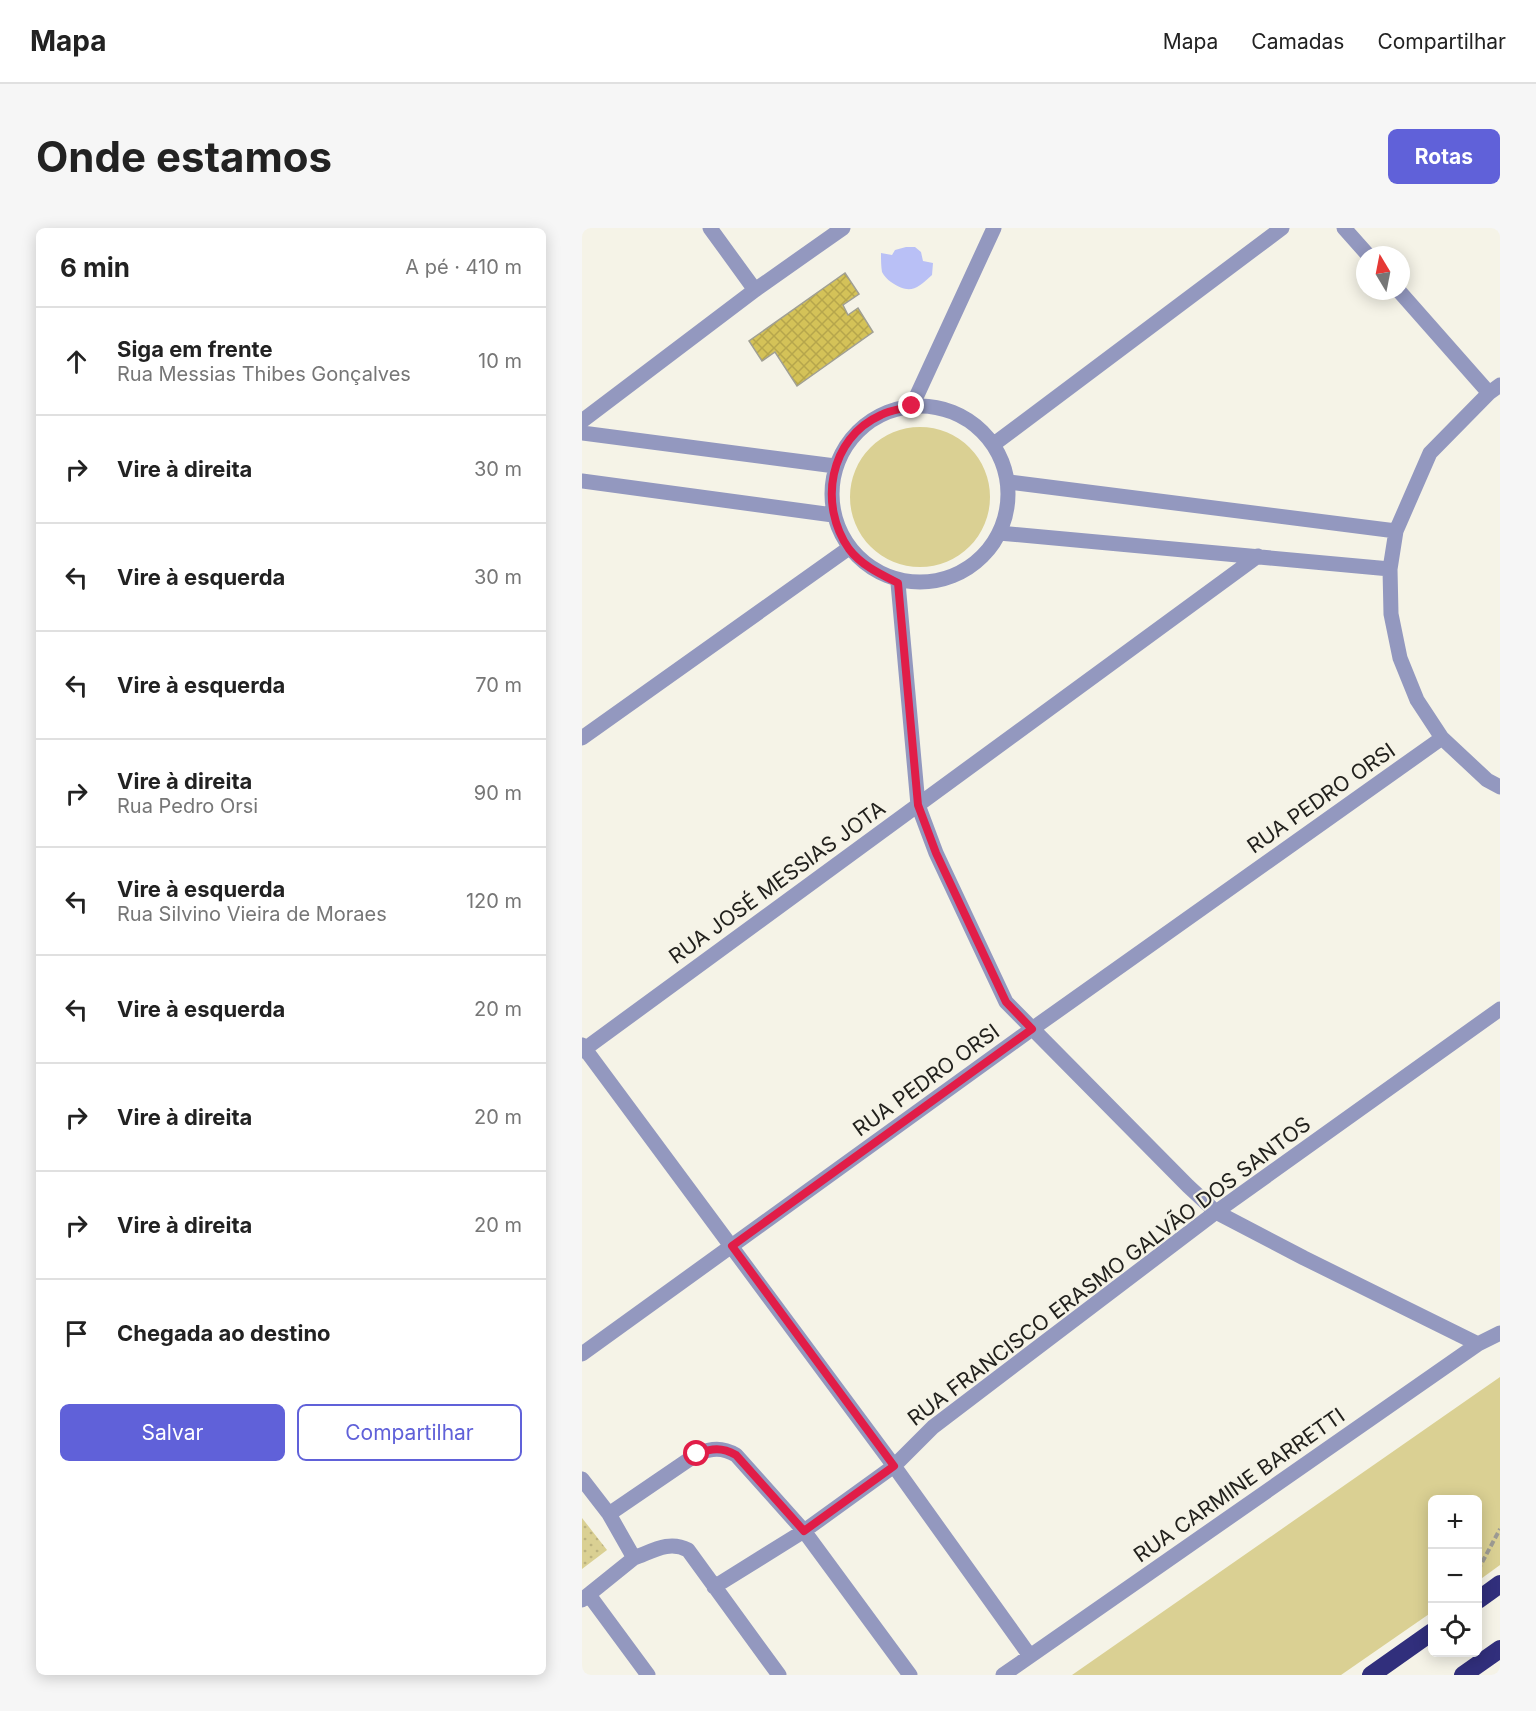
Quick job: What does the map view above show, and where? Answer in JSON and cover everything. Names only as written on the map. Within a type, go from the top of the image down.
[{"type":"highway","points":[[1482,1597],[1500,1584]]},
{"type":"highway","points":[[1371,1675],[1428,1635]]},
{"type":"highway","points":[[1463,1675],[1500,1649]]},
{"type":"street","points":[[710,228],[755,290]]},
{"type":"street","points":[[582,421],[755,290],[843,228]]},
{"type":"street","points":[[912,406],[994,228]]},
{"type":"street","points":[[994,444],[1282,228]]},
{"type":"street","points":[[1344,228],[1360,246]]},
{"type":"street","points":[[1408,300],[1495,389],[1430,453],[1396,531],[1390,569],[1391,614],[1400,658],[1417,700],[1442,738],[1486,780],[1500,787]]},
{"type":"street","points":[[912,406],[926,406],[946,409],[964,417],[981,429],[994,444],[1009,483],[1008,510],[999,533],[974,565],[942,580],[898,583],[864,564],[849,548],[833,515],[831,490],[835,466],[845,445],[861,427],[881,414],[912,406]]},
{"type":"street","points":[[582,433],[835,466]]},
{"type":"street","points":[[582,481],[833,515]]},
{"type":"street","points":[[1009,483],[1396,531]]},
{"type":"street","points":[[999,533],[1390,569]]},
{"type":"street","points":[[582,738],[849,548]]},
{"type":"street","name":"RUA JOSÉ MESSIAS JOTA","points":[[583,1048],[1258,556]]},
{"type":"street","points":[[898,583],[918,805],[936,853],[1006,1002],[1216,1212],[1479,1344]]},
{"type":"street","name":"RUA PEDRO ORSI","points":[[582,1354],[1032,1029],[1442,738]]},
{"type":"street","name":"RUA FRANCISCO ERASMO GALVÃO DOS SANTOS","points":[[714,1587],[804,1531],[894,1466],[933,1427],[1216,1212],[1500,1009]]},
{"type":"street","points":[[583,1048],[894,1466],[1030,1656]]},
{"type":"street","name":"RUA CARMINE BARRETTI","points":[[1003,1675],[1479,1344],[1500,1334]]},
{"type":"street","points":[[609,1514],[697,1454],[710,1449],[724,1448],[736,1455],[804,1531],[910,1675]]},
{"type":"street","points":[[582,1479],[609,1514],[634,1558]]},
{"type":"street","points":[[648,1675],[585,1597],[634,1558],[669,1545],[679,1545],[688,1550],[779,1675]]},
{"type":"path","points":[[1482,1563],[1500,1529]]},
{"type":"shaded area","points":[[920,427],[947,432],[969,448],[985,470],[990,497],[985,524],[969,546],[947,562],[920,567],[893,562],[871,546],[855,524],[850,497],[855,470],[871,448],[893,432]]},
{"type":"shaded area","points":[[1500,1377],[1500,1565],[1482,1578],[1482,1495],[1428,1495],[1428,1615],[1341,1675],[1072,1675]]},
{"type":"shaded area","points":[[582,1518],[607,1550],[582,1569]]},
{"type":"water","points":[[915,247],[921,252],[923,261],[933,263],[932,275],[913,289],[898,286],[882,272],[881,253],[892,255],[895,250]]},
{"type":"building","points":[[845,273],[859,294],[843,305],[848,315],[858,308],[873,332],[797,386],[775,352],[762,361],[749,341]]},
{"type":"route","points":[[697,1454],[710,1449],[724,1448],[736,1455],[804,1531],[894,1466],[732,1246],[1032,1029],[1006,1002],[936,853],[918,805],[898,583],[864,564],[849,548],[833,515],[831,490],[835,466],[845,445],[861,427],[881,414],[912,406]]}]
